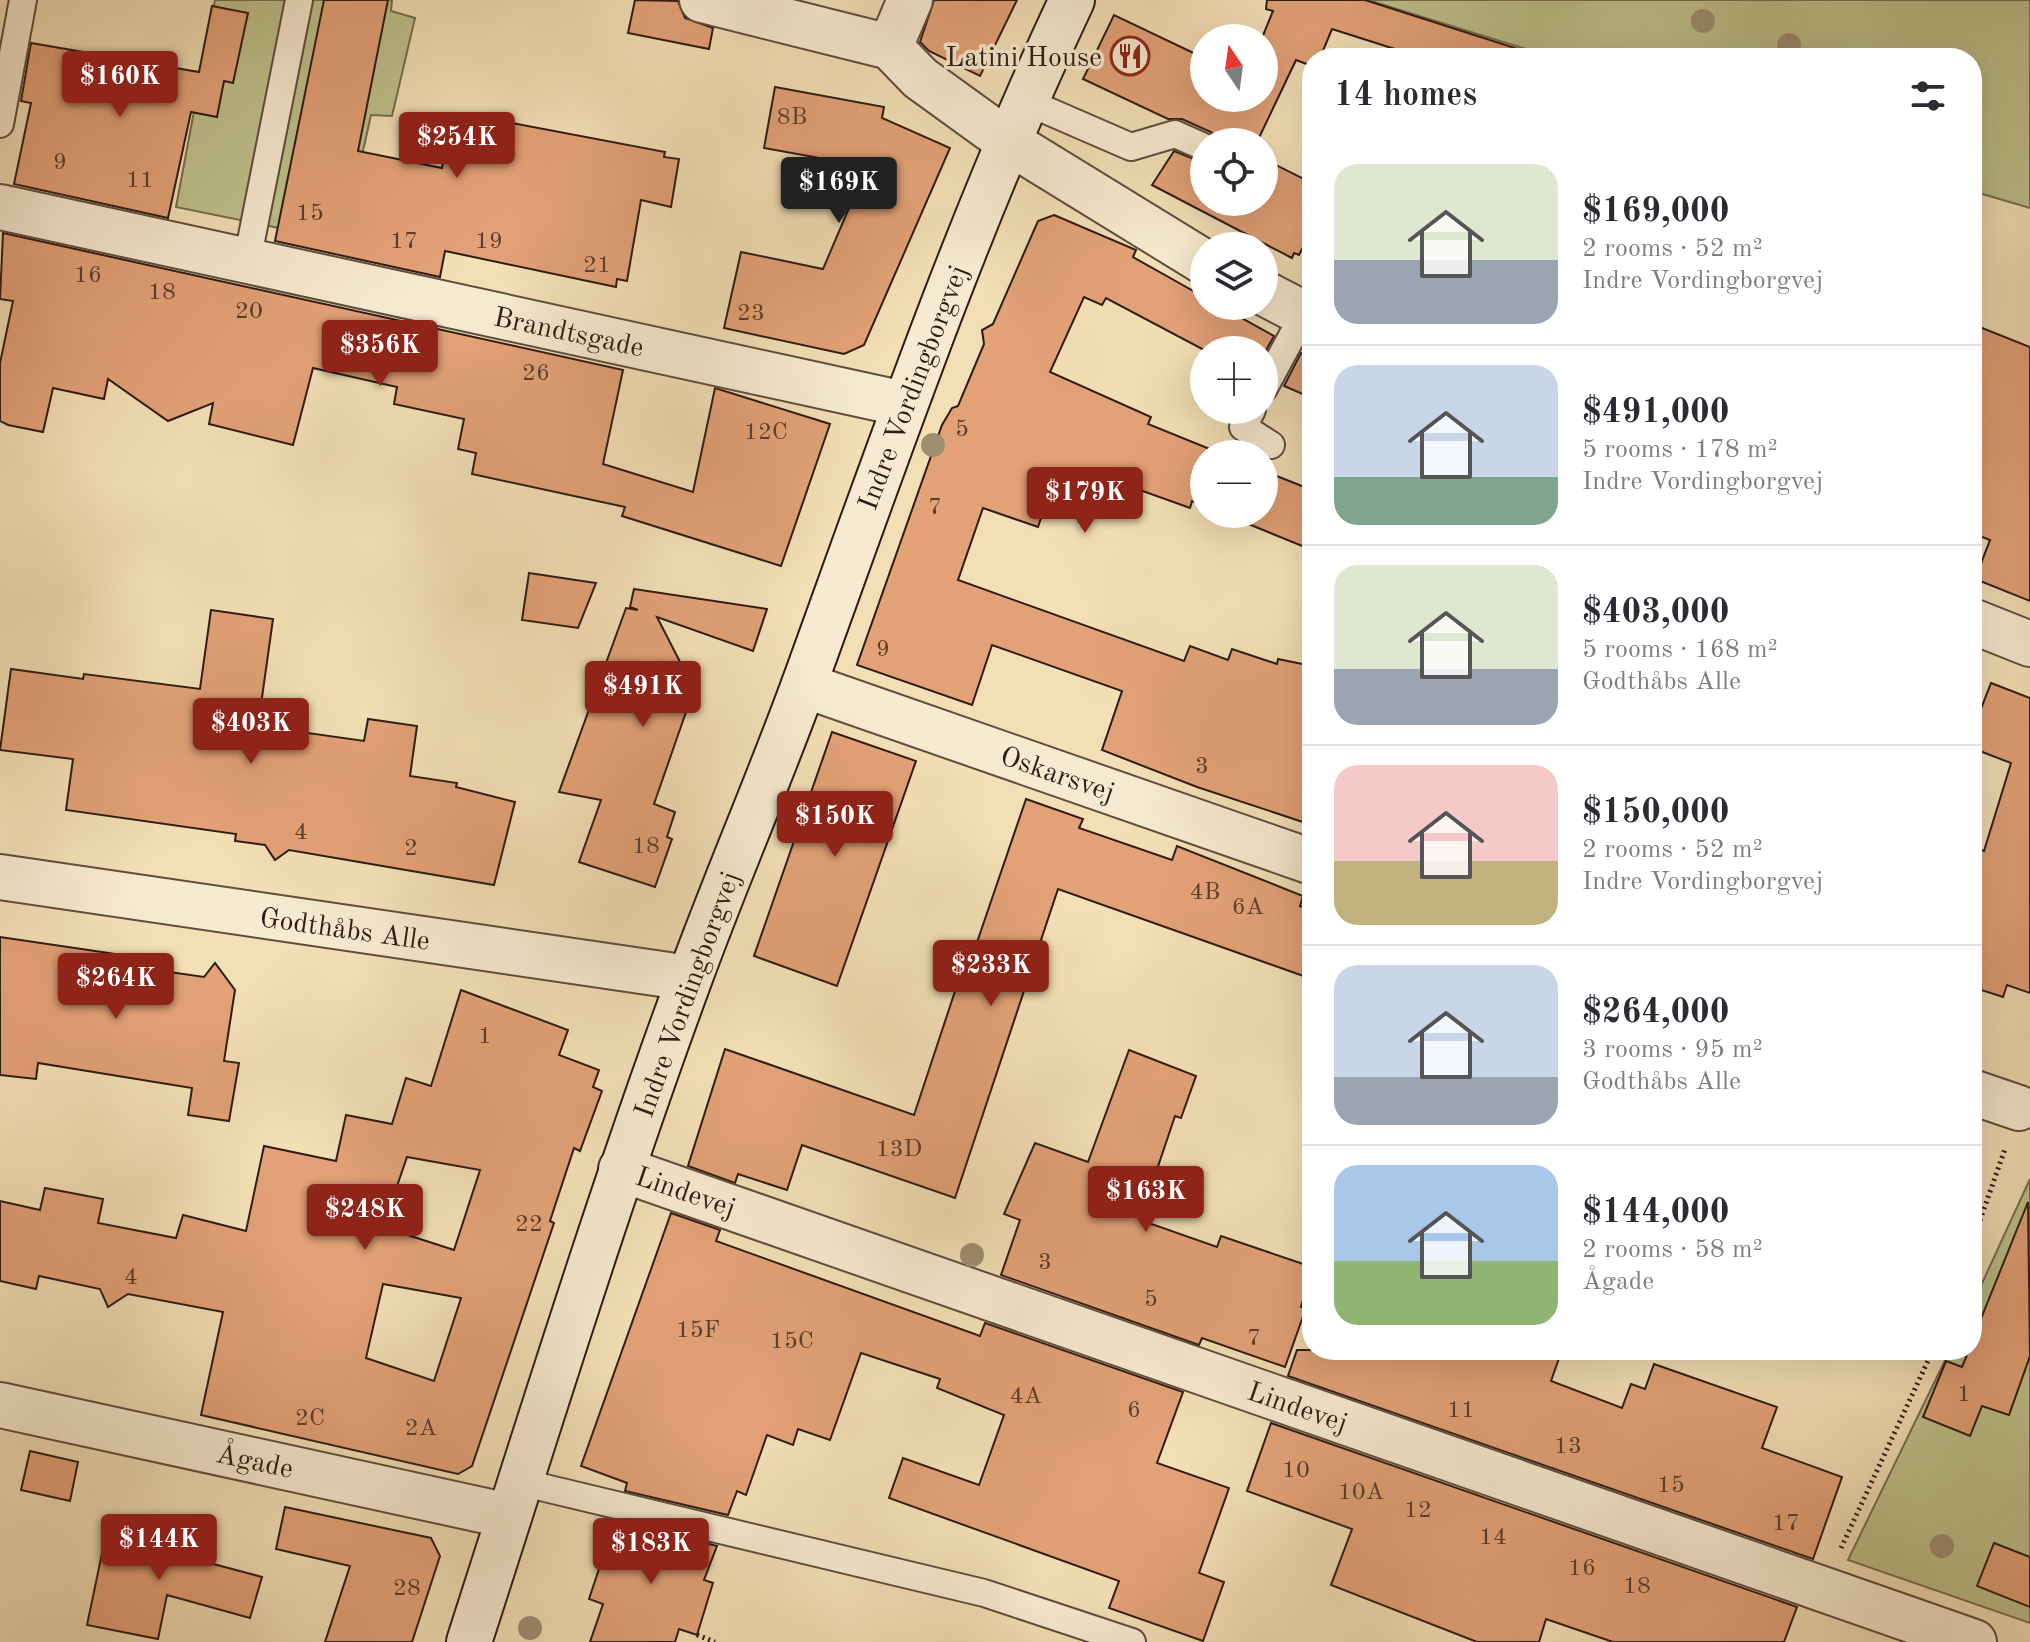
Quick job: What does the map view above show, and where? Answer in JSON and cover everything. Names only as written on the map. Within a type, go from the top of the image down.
[{"type":"street","points":[[702,0],[890,47],[920,78],[1007,141],[1190,253]]},
{"type":"street","points":[[890,47],[910,0]]},
{"type":"street","name":"Indre Vordingborgvej","points":[[469,1642],[621,1169],[689,978],[804,685],[904,404],[1007,141],[1072,0]]},
{"type":"street","name":"Brandtsgade","points":[[0,207],[904,404]]},
{"type":"street","points":[[1278,300],[1302,313]]},
{"type":"street","points":[[1982,625],[2030,644]]},
{"type":"street","name":"Oskarsvej","points":[[804,685],[1302,859]]},
{"type":"street","name":"Godthåbs Alle","points":[[0,877],[689,978]]},
{"type":"street","points":[[1982,1095],[2019,1108]]},
{"type":"street","name":"Lindevej","points":[[621,1169],[1974,1642]]},
{"type":"street","name":"Ågade","points":[[0,1405],[515,1499]]},
{"type":"lane","points":[[0,124],[23,0]]},
{"type":"lane","points":[[247,261],[299,0]]},
{"type":"lane","points":[[1025,101],[1131,147],[1175,134],[1190,141]]},
{"type":"lane","points":[[1278,365],[1302,326]]},
{"type":"lane","points":[[1245,424],[1243,427],[1263,440]]},
{"type":"lane","points":[[515,1499],[984,1593],[1132,1642]]},
{"type":"path","points":[[1982,1214],[2019,1108]]},
{"type":"path","points":[[1822,1589],[1928,1360]]},
{"type":"path","points":[[697,1635],[715,1642]]},
{"type":"green space","points":[[215,0],[392,0],[391,11],[415,18],[392,116],[371,115],[343,241],[176,207]]},
{"type":"green space","points":[[1368,0],[2030,0],[2030,208],[1982,194],[1982,48],[1523,48]]},
{"type":"green space","points":[[2030,1179],[2030,1623],[1848,1560],[1945,1360],[1982,1360],[1982,1283]]},
{"type":"building","points":[[324,0],[388,0],[358,151],[442,168],[449,125],[472,129],[475,116],[665,152],[664,157],[679,159],[671,207],[641,200],[627,281],[617,279],[616,287],[445,251],[440,277],[275,241]]},
{"type":"building","points":[[635,0],[678,1],[685,18],[713,28],[709,49],[628,33]]},
{"type":"building","points":[[934,0],[1017,0],[980,76],[929,51],[920,42]]},
{"type":"building","points":[[1267,0],[1365,0],[1515,48],[1392,48],[1332,29],[1324,48],[1302,48],[1302,62],[1296,60],[1278,98],[1278,24],[1268,24],[1273,11],[1266,9]]},
{"type":"building","points":[[212,6],[248,13],[233,83],[224,81],[217,117],[191,112],[168,218],[14,184],[31,103],[21,101],[31,43],[199,72]]},
{"type":"building","points":[[1114,15],[1190,51],[1190,112],[1271,112],[1264,128],[1202,128],[1182,119],[1168,119],[1083,79]]},
{"type":"building","points":[[775,87],[884,107],[882,118],[950,148],[864,345],[844,354],[724,328],[741,252],[823,269],[855,194],[847,190],[858,165],[764,148]]},
{"type":"building","points":[[1174,151],[1190,157],[1190,205],[1152,185]]},
{"type":"building","points":[[1278,166],[1302,178],[1302,249],[1299,255],[1294,253],[1292,258],[1278,251],[1278,232],[1242,232],[1211,216],[1278,216]]},
{"type":"building","points":[[1054,215],[1136,250],[1133,257],[1190,289],[1190,320],[1245,320],[1274,336],[1190,336],[1190,343],[1106,298],[1102,305],[1084,297],[1050,372],[1151,417],[1148,424],[1190,441],[1190,508],[1084,470],[1073,499],[1050,491],[1038,527],[983,508],[958,580],[1184,661],[1190,646],[1228,660],[1232,649],[1277,664],[1278,659],[1302,664],[1302,822],[1197,787],[1102,750],[1122,691],[992,645],[972,705],[857,665],[942,425],[952,408],[958,406],[984,344],[982,330],[993,324],[1038,221]]},
{"type":"building","points":[[3,233],[623,370],[603,464],[693,492],[715,388],[830,424],[781,566],[622,516],[625,507],[472,474],[476,453],[458,449],[464,419],[394,404],[397,387],[313,368],[293,445],[209,424],[213,403],[168,421],[108,379],[104,399],[53,388],[43,432],[8,425],[0,421],[0,363],[13,301],[0,299]]},
{"type":"building","points":[[1982,328],[2030,347],[2030,601],[1982,582],[1982,561],[1990,540],[1982,537]]},
{"type":"building","points":[[1301,353],[1302,394],[1284,386]]},
{"type":"building","points":[[1278,477],[1302,486],[1302,546],[1258,528],[1278,528]]},
{"type":"building","points":[[529,573],[596,583],[578,628],[522,620]]},
{"type":"building","points":[[634,589],[767,609],[753,651],[657,617],[694,689],[654,804],[675,812],[667,837],[672,839],[655,887],[579,862],[601,800],[559,792],[626,608],[638,610],[630,607]]},
{"type":"building","points":[[211,610],[273,619],[258,726],[364,741],[368,719],[417,726],[410,776],[457,783],[456,787],[515,802],[494,885],[289,850],[275,860],[265,845],[235,841],[236,834],[66,810],[73,759],[0,750],[11,669],[83,679],[84,674],[200,689]]},
{"type":"building","points":[[1991,683],[2030,698],[2030,993],[2007,985],[2003,997],[1982,990],[1982,850],[2011,763],[1982,752],[1982,706]]},
{"type":"building","points":[[832,732],[916,761],[837,986],[754,956]]},
{"type":"building","points":[[1026,799],[1083,819],[1079,828],[1172,860],[1177,846],[1302,896],[1302,975],[1058,889],[955,1198],[802,1145],[787,1190],[738,1174],[735,1183],[688,1166],[725,1049],[914,1115],[968,952],[973,954]]},
{"type":"building","points":[[0,937],[136,957],[134,967],[204,977],[215,963],[235,990],[224,1061],[239,1063],[229,1121],[188,1115],[192,1088],[38,1063],[36,1079],[0,1075]]},
{"type":"building","points":[[461,990],[568,1030],[559,1055],[599,1070],[593,1087],[602,1091],[580,1151],[574,1148],[550,1221],[554,1223],[472,1466],[458,1474],[201,1415],[223,1312],[128,1294],[108,1307],[100,1289],[39,1276],[36,1289],[0,1281],[0,1201],[40,1210],[45,1188],[103,1199],[98,1223],[176,1238],[183,1215],[246,1231],[264,1146],[336,1161],[346,1115],[392,1124],[406,1078],[431,1086]],"holes":[[[407,1157],[480,1170],[454,1250],[383,1227]],[[383,1284],[461,1298],[434,1381],[366,1358]]]},
{"type":"building","points":[[1129,1050],[1196,1076],[1181,1118],[1175,1116],[1140,1220],[1217,1247],[1221,1236],[1302,1264],[1302,1319],[1285,1367],[1202,1338],[1199,1345],[1001,1275],[1020,1220],[1004,1214],[1035,1143],[1088,1162]]},
{"type":"building","points":[[2028,1202],[2030,1356],[2009,1415],[1982,1406],[1970,1436],[1923,1417],[1946,1361],[1962,1367],[1965,1360],[1982,1360],[1982,1316]]},
{"type":"building","points":[[671,1213],[720,1230],[716,1241],[980,1336],[985,1323],[1183,1392],[1157,1463],[1229,1488],[1199,1573],[1224,1582],[1203,1641],[1109,1608],[1119,1581],[889,1498],[903,1458],[979,1485],[1004,1415],[937,1388],[940,1379],[861,1353],[830,1440],[798,1429],[793,1445],[767,1435],[746,1495],[737,1491],[728,1515],[625,1491],[627,1483],[581,1466]]},
{"type":"building","points":[[1297,1350],[1302,1350],[1302,1360],[1558,1360],[1551,1381],[1622,1408],[1631,1384],[1645,1389],[1654,1364],[1777,1407],[1762,1448],[1842,1477],[1813,1559],[1288,1376]]},
{"type":"building","points":[[1271,1423],[1797,1607],[1784,1642],[1613,1642],[1546,1619],[1539,1642],[1477,1642],[1331,1585],[1352,1529],[1247,1491]]},
{"type":"building","points":[[30,1451],[78,1462],[70,1501],[21,1490]]},
{"type":"building","points":[[285,1507],[431,1538],[440,1556],[412,1642],[325,1642],[350,1566],[276,1549]]},
{"type":"building","points":[[109,1520],[180,1535],[176,1554],[262,1577],[250,1618],[167,1595],[158,1639],[87,1625]]},
{"type":"building","points":[[615,1521],[717,1546],[704,1580],[713,1583],[697,1635],[679,1629],[675,1642],[590,1642],[603,1604],[589,1599]]},
{"type":"building","points":[[1994,1543],[2030,1557],[2030,1607],[1977,1586]]},
{"type":"place","name":"Latini House","points":[[1130,56]]}]
